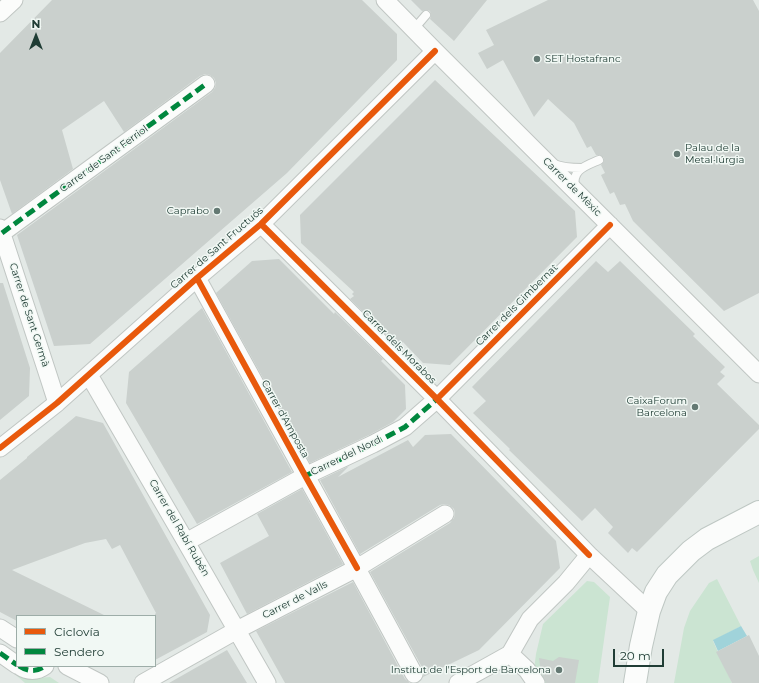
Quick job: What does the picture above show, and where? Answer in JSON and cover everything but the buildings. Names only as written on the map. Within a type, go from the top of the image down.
[{"type":"street","points":[[0,13],[14,0]]},
{"type":"street","name":"Carrer de Mèxic","points":[[386,0],[759,374]]},
{"type":"street","name":"Carrer de Sant Fructuós","points":[[0,448],[57,403],[197,278],[261,224],[436,51]]},
{"type":"street","name":"Carrer de Sant Ferriol","points":[[1,230],[206,84]]},
{"type":"street","name":"Carrer dels Morabos","points":[[261,224],[437,399],[589,555],[649,611]]},
{"type":"street","name":"Carrer dels Gimbernat","points":[[437,399],[610,225]]},
{"type":"street","name":"Carrer de Sant Germà","points":[[1,230],[57,403]]},
{"type":"street","name":"Carrer d'Amposta","points":[[197,278],[414,674]]},
{"type":"street","name":"Carrer del Rabí Rubén","points":[[89,375],[267,683]]},
{"type":"street","name":"Carrer del Nord","points":[[186,542],[305,476],[405,427],[437,399]]},
{"type":"street","points":[[639,679],[641,646],[649,611],[656,592],[667,575],[691,551],[707,539],[759,512]]},
{"type":"street","name":"Carrer de Valls","points":[[143,683],[237,630],[357,568],[445,514]]},
{"type":"street","points":[[458,683],[510,654],[530,619],[566,583],[589,555]]},
{"type":"street","points":[[0,628],[16,638]]},
{"type":"street","points":[[0,653],[16,664]]},
{"type":"street","points":[[510,654],[527,670],[536,683]]},
{"type":"street","points":[[20,667],[29,670],[41,669],[44,667]]},
{"type":"street","points":[[69,667],[100,683]]},
{"type":"lane","points":[[414,29],[426,15]]},
{"type":"lane","points":[[539,155],[560,166],[582,168]]},
{"type":"lane","points":[[575,191],[574,178],[577,172],[598,160]]},
{"type":"green space","points":[[759,556],[759,583],[750,561]]},
{"type":"green space","points":[[717,579],[741,626],[713,641],[732,683],[674,683],[684,628],[690,611],[709,583]]},
{"type":"green space","points":[[587,581],[594,582],[610,597],[598,683],[541,683],[534,670],[543,624]]},
{"type":"green space","points":[[0,661],[38,678],[50,677],[59,683],[25,683]]},
{"type":"water","points":[[741,626],[747,636],[718,651],[713,640]]},
{"type":"marked path","points":[[2,233],[206,84]]},
{"type":"marked path","points":[[305,476],[405,427],[437,399]]},
{"type":"marked path","points":[[0,653],[16,664]]},
{"type":"marked path","points":[[21,667],[32,670],[43,667]]},
{"type":"cycle path","points":[[0,448],[57,403],[197,278],[261,224],[435,51]]},
{"type":"cycle path","points":[[261,224],[437,399],[589,555]]},
{"type":"cycle path","points":[[437,399],[610,225]]},
{"type":"cycle path","points":[[197,278],[357,568]]},
{"type":"place","name":"SET Hostafranc","points":[[537,59]]},
{"type":"place","name":"Palau de la Metal·lúrgia","points":[[677,154]]},
{"type":"place","name":"Caprabo","points":[[217,211]]},
{"type":"place","name":"CaixaForum Barcelona","points":[[695,407]]},
{"type":"place","name":"Institut de l'Esport de Barcelona","points":[[559,670]]}]
